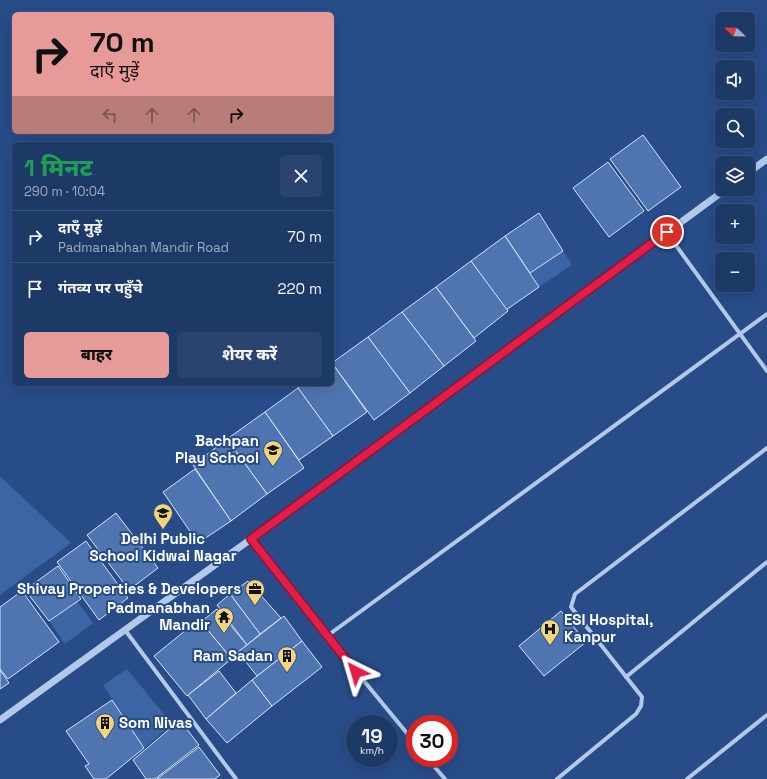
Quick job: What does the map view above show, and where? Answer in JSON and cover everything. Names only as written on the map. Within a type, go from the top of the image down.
[{"type":"street","points":[[755,168],[767,159]]},
{"type":"street","points":[[0,720],[251,539],[716,196]]},
{"type":"street","points":[[667,232],[767,371]]},
{"type":"street","points":[[327,636],[767,314]]},
{"type":"street","points":[[557,779],[636,714],[641,706],[642,697],[572,607],[575,594],[767,448]]},
{"type":"street","points":[[251,539],[327,636],[406,732]]},
{"type":"street","points":[[626,677],[767,562]]},
{"type":"street","points":[[125,630],[236,779]]},
{"type":"street","points":[[687,779],[767,715]]},
{"type":"street","points":[[435,767],[445,779]]},
{"type":"shaded area","points":[[563,251],[572,265],[539,287],[530,273]]},
{"type":"shaded area","points":[[0,476],[71,543],[0,595]]},
{"type":"shaded area","points":[[77,601],[93,623],[65,644],[49,621]]},
{"type":"shaded area","points":[[127,669],[172,724],[144,748],[103,685]]},
{"type":"building","points":[[643,135],[681,187],[648,211],[610,159]]},
{"type":"building","points":[[608,162],[644,211],[609,237],[573,188]]},
{"type":"building","points":[[539,213],[563,251],[530,273],[505,236]]},
{"type":"building","points":[[505,236],[539,287],[506,310],[471,261]]},
{"type":"building","points":[[471,261],[508,311],[474,338],[436,287]]},
{"type":"building","points":[[436,287],[476,341],[444,366],[402,312]]},
{"type":"building","points":[[402,312],[444,366],[410,393],[368,337]]},
{"type":"building","points":[[368,337],[410,393],[374,420],[334,366],[334,362]]},
{"type":"building","points":[[334,366],[367,412],[333,436],[298,388],[300,386],[334,386]]},
{"type":"building","points":[[298,388],[333,436],[299,460],[265,412]]},
{"type":"building","points":[[265,412],[304,468],[267,494],[227,439]]},
{"type":"building","points":[[227,439],[267,494],[231,521],[193,465]]},
{"type":"building","points":[[195,469],[231,521],[198,543],[163,492]]},
{"type":"building","points":[[116,513],[158,568],[129,590],[87,535]]},
{"type":"building","points":[[86,541],[128,598],[99,620],[57,562]]},
{"type":"building","points":[[58,566],[81,599],[49,621],[25,590]]},
{"type":"building","name":"Shivay Properties & Developers","points":[[248,581],[281,618],[260,634],[230,594]]},
{"type":"building","points":[[22,591],[59,642],[8,679],[0,669],[0,607]]},
{"type":"building","points":[[230,594],[260,634],[247,645],[217,605]]},
{"type":"building","name":"Padmanabhan Mandir","points":[[217,609],[247,645],[231,658],[201,622]]},
{"type":"building","points":[[561,611],[586,642],[544,676],[519,646]]},
{"type":"building","points":[[284,616],[302,641],[257,676],[238,652]]},
{"type":"building","points":[[197,621],[201,622],[231,658],[187,696],[154,656]]},
{"type":"building","name":"Ram Sadan","points":[[302,641],[322,667],[272,706],[252,680]]},
{"type":"building","points":[[0,670],[9,683],[0,689]]},
{"type":"building","points":[[219,671],[236,693],[206,719],[188,695]]},
{"type":"building","points":[[252,680],[272,706],[227,743],[206,719]]},
{"type":"building","name":"Som Nivas","points":[[112,700],[144,748],[106,779],[94,779],[85,766],[89,764],[66,731]]},
{"type":"building","points":[[180,720],[199,745],[155,779],[146,779],[133,760]]},
{"type":"building","points":[[199,747],[220,775],[215,779],[157,779]]},
{"type":"place","name":"Bachpan Play School","points":[[273,467]]},
{"type":"place","name":"Delhi Public School Kidwai Nagar","points":[[163,530]]},
{"type":"place","name":"Shivay Properties & Developers","points":[[255,606]]},
{"type":"place","name":"Padmanabhan Mandir","points":[[224,634]]},
{"type":"place","name":"ESI Hospital, Kanpur","points":[[550,646]]},
{"type":"place","name":"Ram Sadan","points":[[287,673]]},
{"type":"place","name":"Som Nivas","points":[[105,740]]},
{"type":"route","points":[[356,672],[251,539],[667,232]]}]
